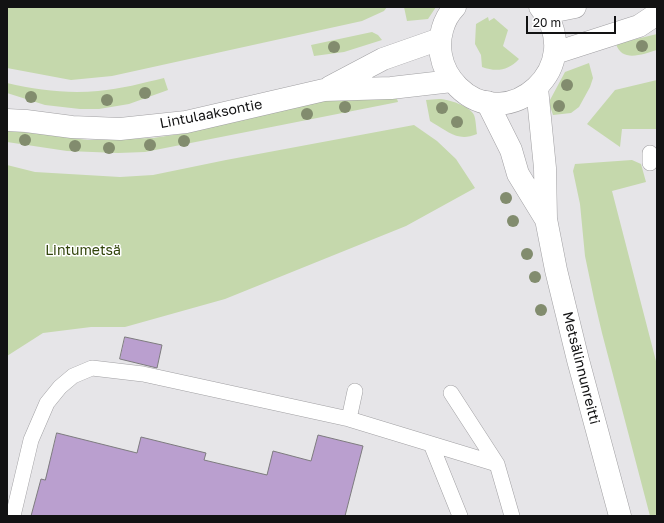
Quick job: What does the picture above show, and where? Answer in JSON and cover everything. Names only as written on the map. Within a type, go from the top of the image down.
[{"type":"street","points":[[455,7],[444,24],[440,39],[442,61],[446,72],[452,81],[462,91],[474,98],[487,102],[501,103],[514,101],[526,96],[537,88],[552,66],[555,53],[555,39],[551,26],[542,10],[575,7]]},
{"type":"street","points":[[555,53],[639,26],[657,14]]},
{"type":"street","name":"Lintulaaksontie","points":[[324,90],[383,59],[440,39]]},
{"type":"street","name":"Lintulaaksontie","points":[[13,117],[72,127],[127,128],[186,122],[324,90],[391,88],[452,81]]},
{"type":"street","name":"Metsälinnunreitti","points":[[537,88],[545,168],[546,219],[556,270],[578,360],[620,516]]},
{"type":"street","name":"Metsälinnunreitti","points":[[487,102],[511,150],[518,174],[546,219]]},
{"type":"lane","points":[[13,516],[31,440],[47,403],[60,387],[73,376],[92,368],[143,374],[349,419],[498,464]]},
{"type":"lane","points":[[349,419],[355,391]]},
{"type":"lane","points":[[451,393],[498,464],[512,516]]},
{"type":"lane","points":[[431,444],[460,516]]},
{"type":"green space","points":[[7,7],[387,7],[384,11],[362,21],[112,76],[71,80],[7,68]]},
{"type":"green space","points":[[404,7],[436,7],[428,19],[407,21]]},
{"type":"green space","points":[[488,17],[489,21],[494,18],[508,30],[503,46],[519,59],[511,66],[497,70],[482,67],[481,55],[475,44],[476,24]]},
{"type":"green space","points":[[372,32],[378,35],[382,40],[344,52],[314,56],[311,45]]},
{"type":"green space","points":[[657,34],[657,50],[639,55],[634,56],[623,54],[616,44]]},
{"type":"green space","points":[[589,63],[593,78],[590,87],[579,107],[571,113],[553,115],[550,100],[565,72]]},
{"type":"green space","points":[[164,78],[168,90],[129,104],[99,109],[80,109],[45,105],[7,93],[7,83],[52,91],[87,92],[132,86]]},
{"type":"green space","points":[[657,80],[657,129],[622,129],[620,147],[587,124],[615,90]]},
{"type":"green space","points":[[395,92],[398,102],[145,152],[118,153],[67,151],[7,142],[7,130],[88,140],[153,138],[187,133],[310,103]]},
{"type":"green space","points":[[426,100],[448,100],[472,112],[475,117],[477,134],[464,137],[454,135],[430,121]]},
{"type":"green space","name":"Lintumetsä","points":[[414,125],[437,141],[456,159],[475,188],[406,226],[225,299],[125,327],[91,327],[43,333],[7,356],[7,165],[35,172],[120,177],[153,175]]},
{"type":"green space","points":[[632,160],[641,164],[646,182],[612,191],[657,365],[657,516],[650,516],[602,333],[585,256],[580,204],[573,171],[575,164]]},
{"type":"building","points":[[125,337],[162,345],[157,368],[120,359]]},
{"type":"building","points":[[57,433],[137,453],[141,437],[206,453],[204,460],[267,475],[273,451],[311,461],[318,435],[363,446],[345,516],[31,516],[41,479],[45,480]]}]
